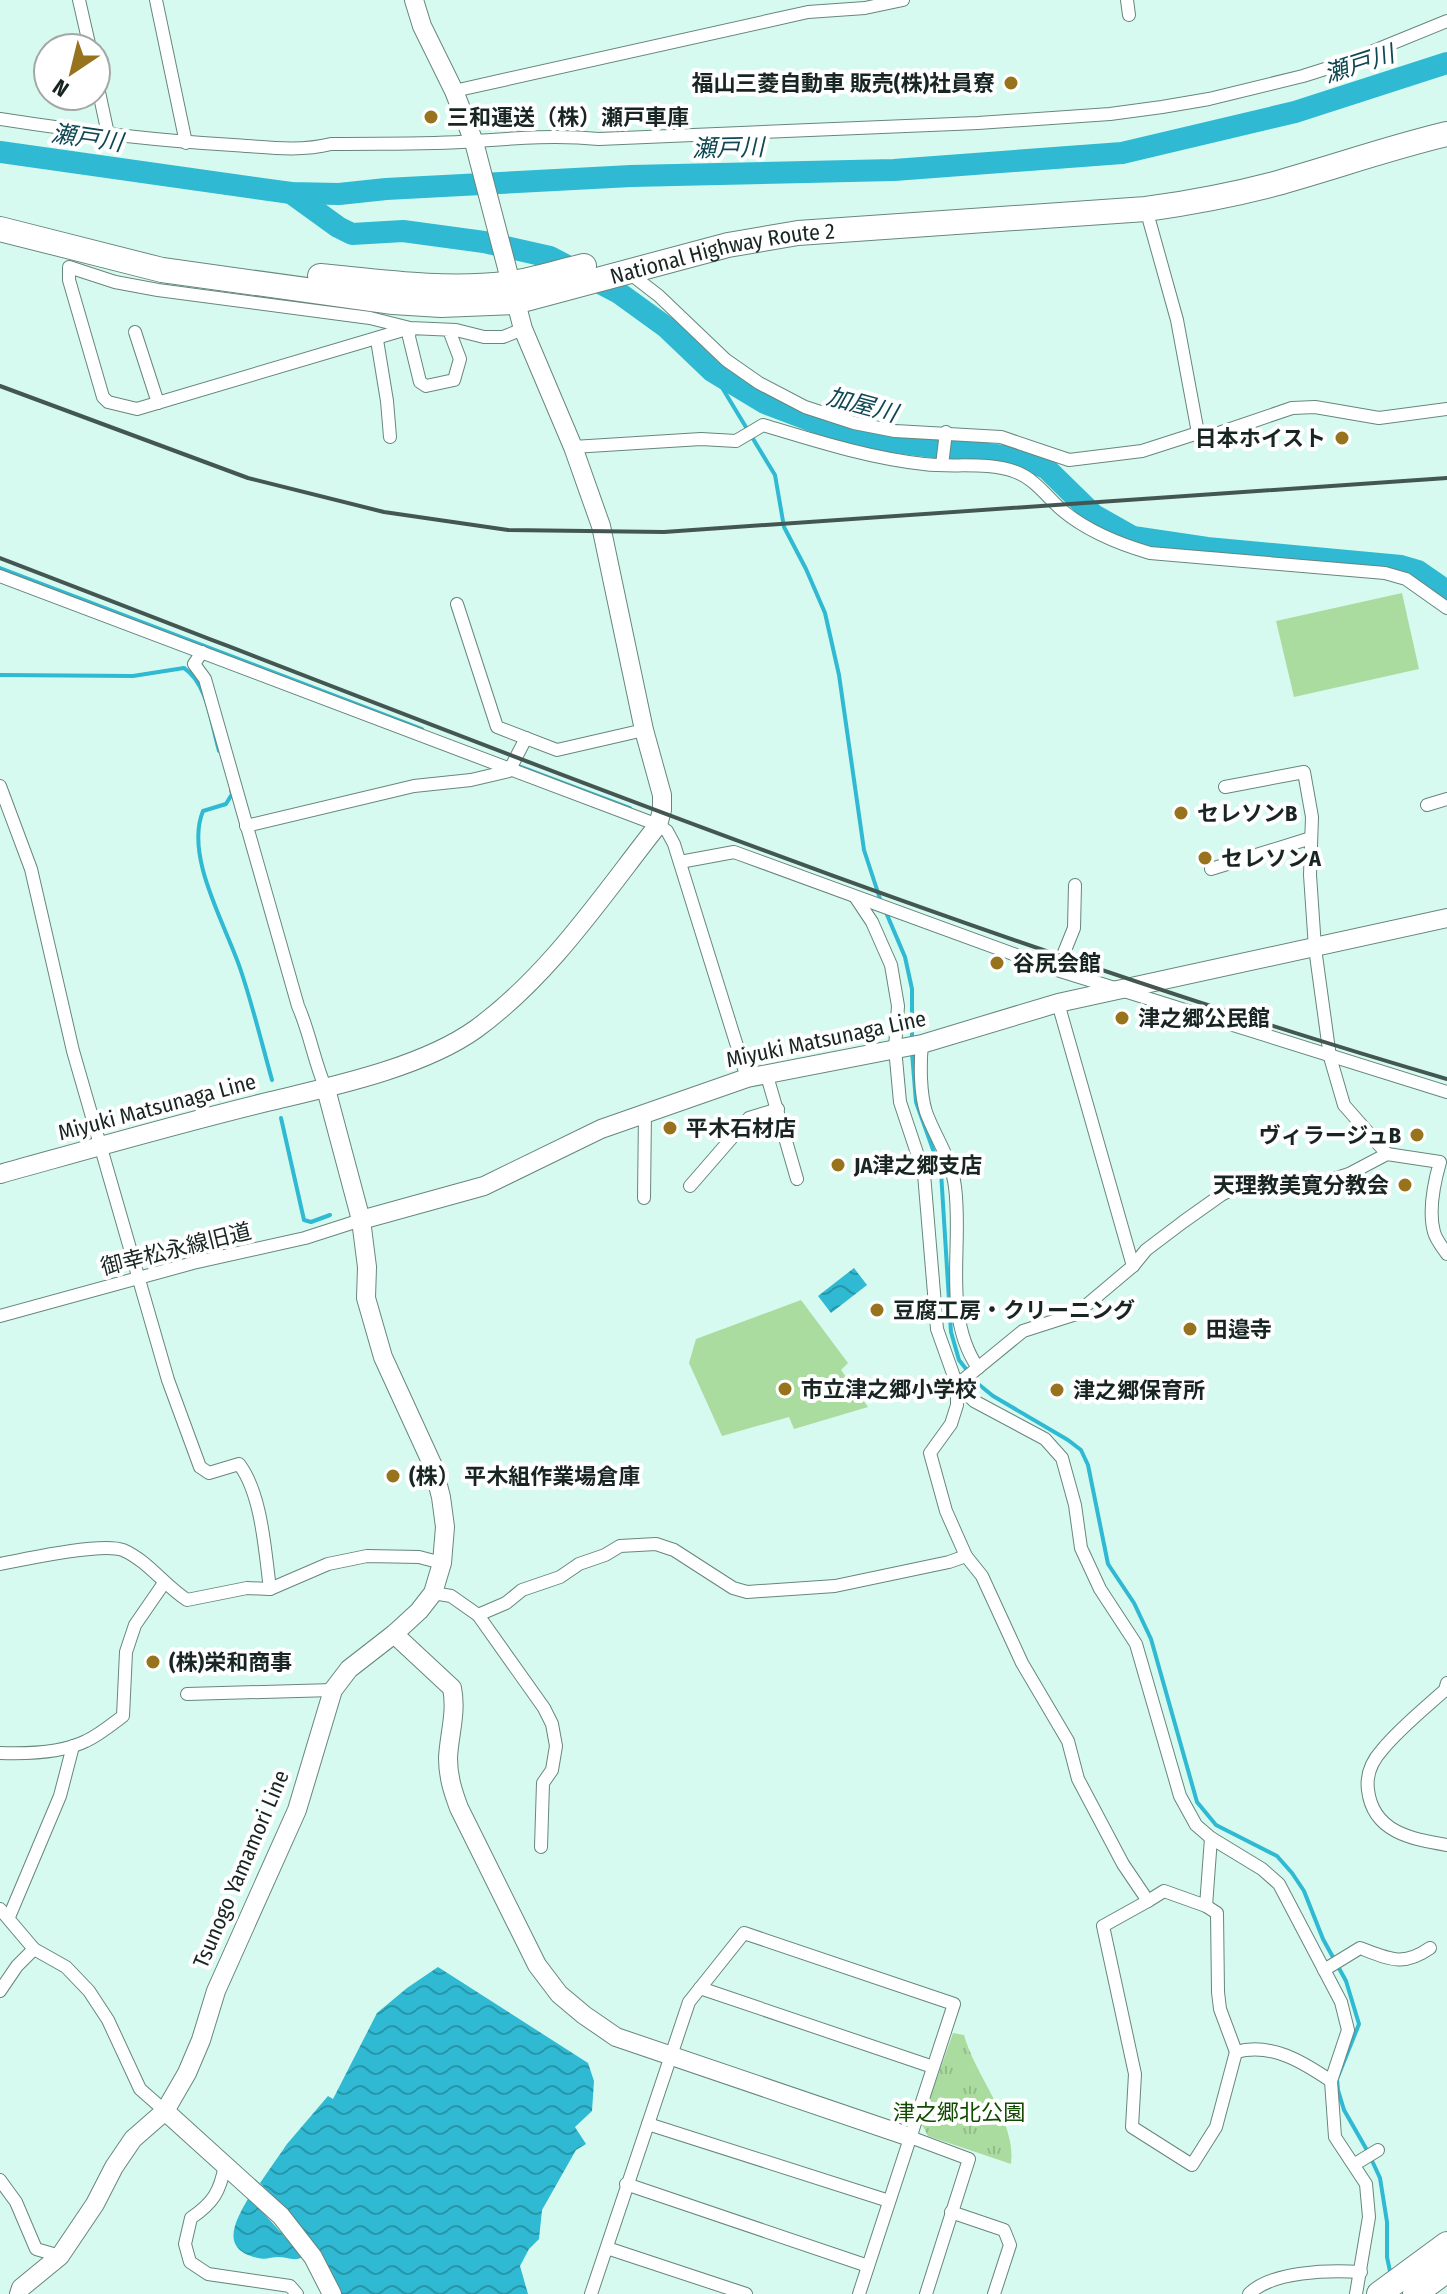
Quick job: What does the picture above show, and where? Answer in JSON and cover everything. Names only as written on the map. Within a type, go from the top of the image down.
[{"type":"highway","name":"National Highway Route 2","points":[[613,270],[731,231],[795,220],[1133,198],[1198,188],[1293,165],[1447,121]]},
{"type":"highway","name":"National Highway Route 2","points":[[0,229],[71,258],[162,270],[371,308],[441,305],[798,233],[1146,209],[1201,201],[1271,185],[1447,134]]},
{"type":"highway","name":"National Highway Route 2","points":[[0,215],[95,241],[217,266],[427,288],[512,293]]},
{"type":"highway","points":[[1379,2294],[1447,2244]]},
{"type":"highway","points":[[1415,2294],[1447,2270]]},
{"type":"highway","points":[[1441,2294],[1447,2289]]},
{"type":"main road","points":[[414,0],[422,26],[454,91],[475,146],[502,259],[523,329],[573,447],[601,526],[644,730],[662,795],[658,825]]},
{"type":"main road","name":"Miyuki Matsunaga Line","points":[[0,1174],[326,1089],[436,1052],[473,1030],[516,997],[556,954],[658,825]]},
{"type":"main road","name":"Miyuki Matsunaga Line","points":[[361,1220],[484,1186],[601,1129],[645,1111],[747,1078],[910,1046],[1118,988],[1447,918]]},
{"type":"main road","points":[[326,1089],[361,1220]]},
{"type":"main road","name":"Tsunogo Yamamori Line","points":[[19,2294],[21,2288],[60,2256],[133,2139],[165,2111],[187,2073],[216,1991],[297,1810],[333,1690],[349,1669],[394,1634],[433,1593],[442,1563],[445,1527],[441,1497],[433,1466],[383,1357],[366,1298],[367,1267],[361,1220]]},
{"type":"main road","points":[[394,1634],[452,1688],[455,1699],[448,1759],[450,1784],[537,1965],[559,1994],[616,2037],[910,2137]]},
{"type":"main road","points":[[165,2111],[281,2216],[313,2257],[332,2294]]},
{"type":"street","points":[[79,0],[86,32]]},
{"type":"street","points":[[156,0],[186,143]]},
{"type":"street","points":[[454,91],[807,6],[865,8],[903,0]]},
{"type":"street","points":[[1127,0],[1129,15]]},
{"type":"street","points":[[0,119],[92,134],[186,143],[308,149],[331,144],[475,146],[512,137],[599,139],[978,123],[1110,114],[1209,99],[1303,76],[1372,53],[1447,21]]},
{"type":"street","points":[[103,112],[108,134]]},
{"type":"street","points":[[1146,209],[1177,320],[1198,433]]},
{"type":"street","points":[[71,258],[69,280],[103,397],[108,402],[137,409],[410,328],[449,330],[484,337],[503,337],[523,329]]},
{"type":"street","points":[[613,270],[659,296],[726,360],[759,383],[805,407],[854,423],[895,431],[1001,437],[1069,460],[1142,451],[1198,433],[1207,437],[1292,408],[1315,407],[1379,418],[1447,409]]},
{"type":"street","points":[[371,308],[410,328]]},
{"type":"street","points":[[410,328],[409,337],[420,382],[426,386],[454,380],[460,359],[449,330]]},
{"type":"street","points":[[135,332],[158,403]]},
{"type":"street","points":[[377,340],[390,437]]},
{"type":"street","points":[[573,447],[701,439],[736,441],[763,425],[873,456],[1014,471],[1029,478],[1063,511],[1120,545],[1150,553],[1385,573],[1406,579],[1447,608]]},
{"type":"street","points":[[943,463],[946,435]]},
{"type":"street","points":[[0,576],[513,766],[667,831],[680,862],[747,1078]]},
{"type":"street","points":[[457,604],[497,727],[557,750],[644,730]]},
{"type":"street","points":[[202,652],[194,664],[205,679],[298,1006],[310,1032],[326,1089]]},
{"type":"street","points":[[246,826],[414,786],[471,780],[513,766],[526,738]]},
{"type":"street","points":[[1225,787],[1304,772],[1312,817],[1310,875],[1315,948],[1330,1057],[1344,1105],[1387,1154]]},
{"type":"street","points":[[0,786],[31,869],[73,1051],[168,1380],[200,1467],[209,1473],[239,1464],[245,1472],[260,1519],[270,1589]]},
{"type":"street","points":[[1427,805],[1447,799]]},
{"type":"street","points":[[1211,869],[1311,838]]},
{"type":"street","points":[[680,862],[734,852],[1057,970],[1447,1092]]},
{"type":"street","points":[[1057,970],[1074,928],[1075,885]]},
{"type":"street","points":[[856,898],[872,922],[891,965],[898,1006],[926,1111],[940,1138],[955,1186],[961,1329],[966,1350],[978,1368]]},
{"type":"street","points":[[1058,1003],[1133,1266]]},
{"type":"street","points":[[910,1046],[900,1102],[924,1174],[937,1329],[957,1385],[957,1405],[951,1424],[930,1453],[946,1511],[966,1556],[982,1576],[1022,1663],[1068,1741],[1078,1779],[1123,1864],[1148,1901]]},
{"type":"street","points":[[767,1076],[797,1179]]},
{"type":"street","points":[[690,1186],[749,1118],[778,1109]]},
{"type":"street","points":[[644,1198],[645,1111]]},
{"type":"street","points":[[957,1385],[1023,1331],[1076,1314],[1133,1266],[1146,1250],[1221,1195],[1244,1183],[1306,1188],[1349,1174],[1387,1154],[1444,1160],[1435,1180],[1432,1212],[1434,1234],[1447,1254]]},
{"type":"street","name":"御幸松永線旧道","points":[[0,1316],[138,1277],[305,1238],[361,1220]]},
{"type":"street","points":[[932,1268],[956,1265]]},
{"type":"street","points":[[957,1385],[974,1401],[1045,1439],[1062,1458],[1081,1548],[1100,1589],[1136,1644],[1180,1796],[1196,1825],[1279,1884],[1341,2002],[1348,2030],[1331,2081],[1335,2137],[1366,2184],[1369,2217],[1356,2294]]},
{"type":"street","points":[[478,1615],[506,1603],[522,1590],[560,1577],[579,1564],[620,1546],[656,1544],[674,1550],[733,1588],[747,1592],[835,1586],[966,1556]]},
{"type":"street","points":[[0,1564],[97,1547],[122,1550],[151,1568],[164,1583],[187,1600],[247,1588],[270,1589],[328,1564],[367,1556],[419,1557],[442,1563]]},
{"type":"street","points":[[0,1753],[23,1754],[73,1746],[89,1740],[123,1716],[126,1652],[135,1625],[164,1583]]},
{"type":"street","points":[[433,1593],[451,1596],[478,1615],[552,1724],[556,1746],[552,1770],[543,1783],[541,1847]]},
{"type":"street","points":[[1447,1683],[1445,1690],[1380,1751],[1369,1769],[1367,1784],[1369,1799],[1379,1819],[1400,1833],[1447,1845]]},
{"type":"street","points":[[187,1694],[333,1690]]},
{"type":"street","points":[[73,1746],[60,1796],[4,1913],[34,1949],[66,1967],[89,1991],[108,2020],[140,2089],[165,2111]]},
{"type":"street","points":[[1206,1906],[1211,1838]]},
{"type":"street","points":[[1164,1891],[1206,1906],[1217,1913],[1220,2009],[1236,2052],[1216,2127],[1192,2165],[1132,2127],[1135,2074],[1103,1926],[1164,1891]]},
{"type":"street","points":[[591,2294],[689,2002],[744,1933],[954,2004],[859,2294]]},
{"type":"street","points":[[1324,1970],[1360,1948],[1405,1961],[1415,1959],[1430,1948]]},
{"type":"street","points":[[0,1991],[17,1966],[34,1949]]},
{"type":"street","points":[[700,1988],[933,2067]]},
{"type":"street","points":[[1236,2052],[1253,2048],[1286,2055],[1331,2081]]},
{"type":"street","points":[[648,2124],[889,2201]]},
{"type":"street","points":[[910,2137],[969,2159],[926,2294]]},
{"type":"street","points":[[1355,2164],[1378,2150]]},
{"type":"street","points":[[225,2165],[222,2182],[210,2205],[191,2218],[185,2244],[190,2262],[208,2274],[290,2286],[297,2294]]},
{"type":"street","points":[[0,2180],[16,2202],[36,2249],[60,2256]]},
{"type":"street","points":[[626,2184],[868,2266]]},
{"type":"street","points":[[951,2212],[1004,2230],[1010,2245],[994,2294]]},
{"type":"street","points":[[607,2248],[746,2294]]},
{"type":"street","points":[[1249,2294],[1256,2287],[1274,2279],[1333,2270],[1361,2272]]},
{"type":"green space","points":[[1402,593],[1419,669],[1294,697],[1276,621]]},
{"type":"green space","points":[[801,1300],[848,1363],[841,1370],[868,1407],[794,1429],[789,1417],[722,1436],[689,1363],[696,1339]]},
{"type":"green space","name":"津之郷北公園","points":[[953,2033],[964,2035],[1002,2116],[1011,2148],[1011,2164],[928,2136],[921,2123]]},
{"type":"water","points":[[854,1268],[867,1285],[831,1313],[818,1296]]},
{"type":"water","points":[[438,1967],[588,2063],[594,2081],[592,2111],[575,2127],[586,2144],[576,2150],[542,2210],[539,2239],[529,2249],[520,2266],[528,2294],[342,2294],[306,2235],[260,2183],[287,2144],[328,2096],[333,2099],[377,2013]]},
{"type":"water","points":[[249,2197],[303,2257],[261,2259],[238,2248],[234,2233]]},
{"type":"waterway","name":"瀬戸川","points":[[0,152],[291,193],[339,194],[631,176],[894,170],[1122,153],[1295,112],[1447,63]]},
{"type":"waterway","name":"加屋川","points":[[291,193],[352,234],[403,231],[484,242],[550,257],[619,293],[666,327],[712,371],[765,403],[836,430],[879,440],[1020,458],[1046,468],[1094,515],[1133,537],[1207,548],[1401,566],[1418,571],[1447,591]]},
{"type":"waterway","points":[[712,371],[775,475],[784,527],[825,613],[839,675],[864,850],[881,902]]},
{"type":"waterway","points":[[0,568],[422,729]]},
{"type":"waterway","points":[[0,675],[133,676],[184,668],[204,694],[219,751]]},
{"type":"waterway","points":[[516,765],[630,808]]},
{"type":"waterway","points":[[231,790],[226,804],[203,811],[199,849],[210,892],[235,953],[272,1080]]},
{"type":"waterway","points":[[885,910],[905,957],[912,989],[912,1040]]},
{"type":"waterway","points":[[912,1053],[916,1102],[941,1172],[951,1332],[959,1360],[977,1383],[993,1396],[1081,1450],[1088,1465],[1108,1564],[1134,1603],[1151,1639],[1197,1802],[1216,1825],[1277,1856],[1304,1891],[1323,1939],[1346,1981],[1359,2024],[1337,2079],[1338,2090],[1344,2110],[1380,2178],[1391,2276]]},
{"type":"waterway","points":[[281,1118],[304,1220],[311,1222],[330,1215]]},
{"type":"railway","points":[[0,386],[248,478],[384,512],[508,530],[664,532],[1447,478]]},
{"type":"railway","points":[[0,558],[718,834],[1080,963],[1447,1079]]},
{"type":"place","name":"福山三菱自動車 販売(株)社員寮","points":[[1011,83]]},
{"type":"place","name":"三和運送（株）瀬戸車庫","points":[[431,117]]},
{"type":"place","name":"日本ホイスト","points":[[1342,438]]},
{"type":"place","name":"セレソンB","points":[[1181,813]]},
{"type":"place","name":"セレソンA","points":[[1205,858]]},
{"type":"place","name":"谷尻会館","points":[[997,963]]},
{"type":"place","name":"津之郷公民館","points":[[1122,1018]]},
{"type":"place","name":"平木石材店","points":[[670,1128]]},
{"type":"place","name":"ヴィラージュB","points":[[1417,1135]]},
{"type":"place","name":"JA津之郷支店","points":[[838,1165]]},
{"type":"place","name":"天理教美寛分教会","points":[[1405,1185]]},
{"type":"place","name":"豆腐工房・クリーニング","points":[[877,1310]]},
{"type":"place","name":"田邉寺","points":[[1190,1329]]},
{"type":"place","name":"市立津之郷小学校","points":[[785,1389]]},
{"type":"place","name":"津之郷保育所","points":[[1057,1390]]},
{"type":"place","name":"(株） 平木組作業場倉庫","points":[[393,1476]]},
{"type":"place","name":"(株)栄和商事","points":[[153,1662]]}]
